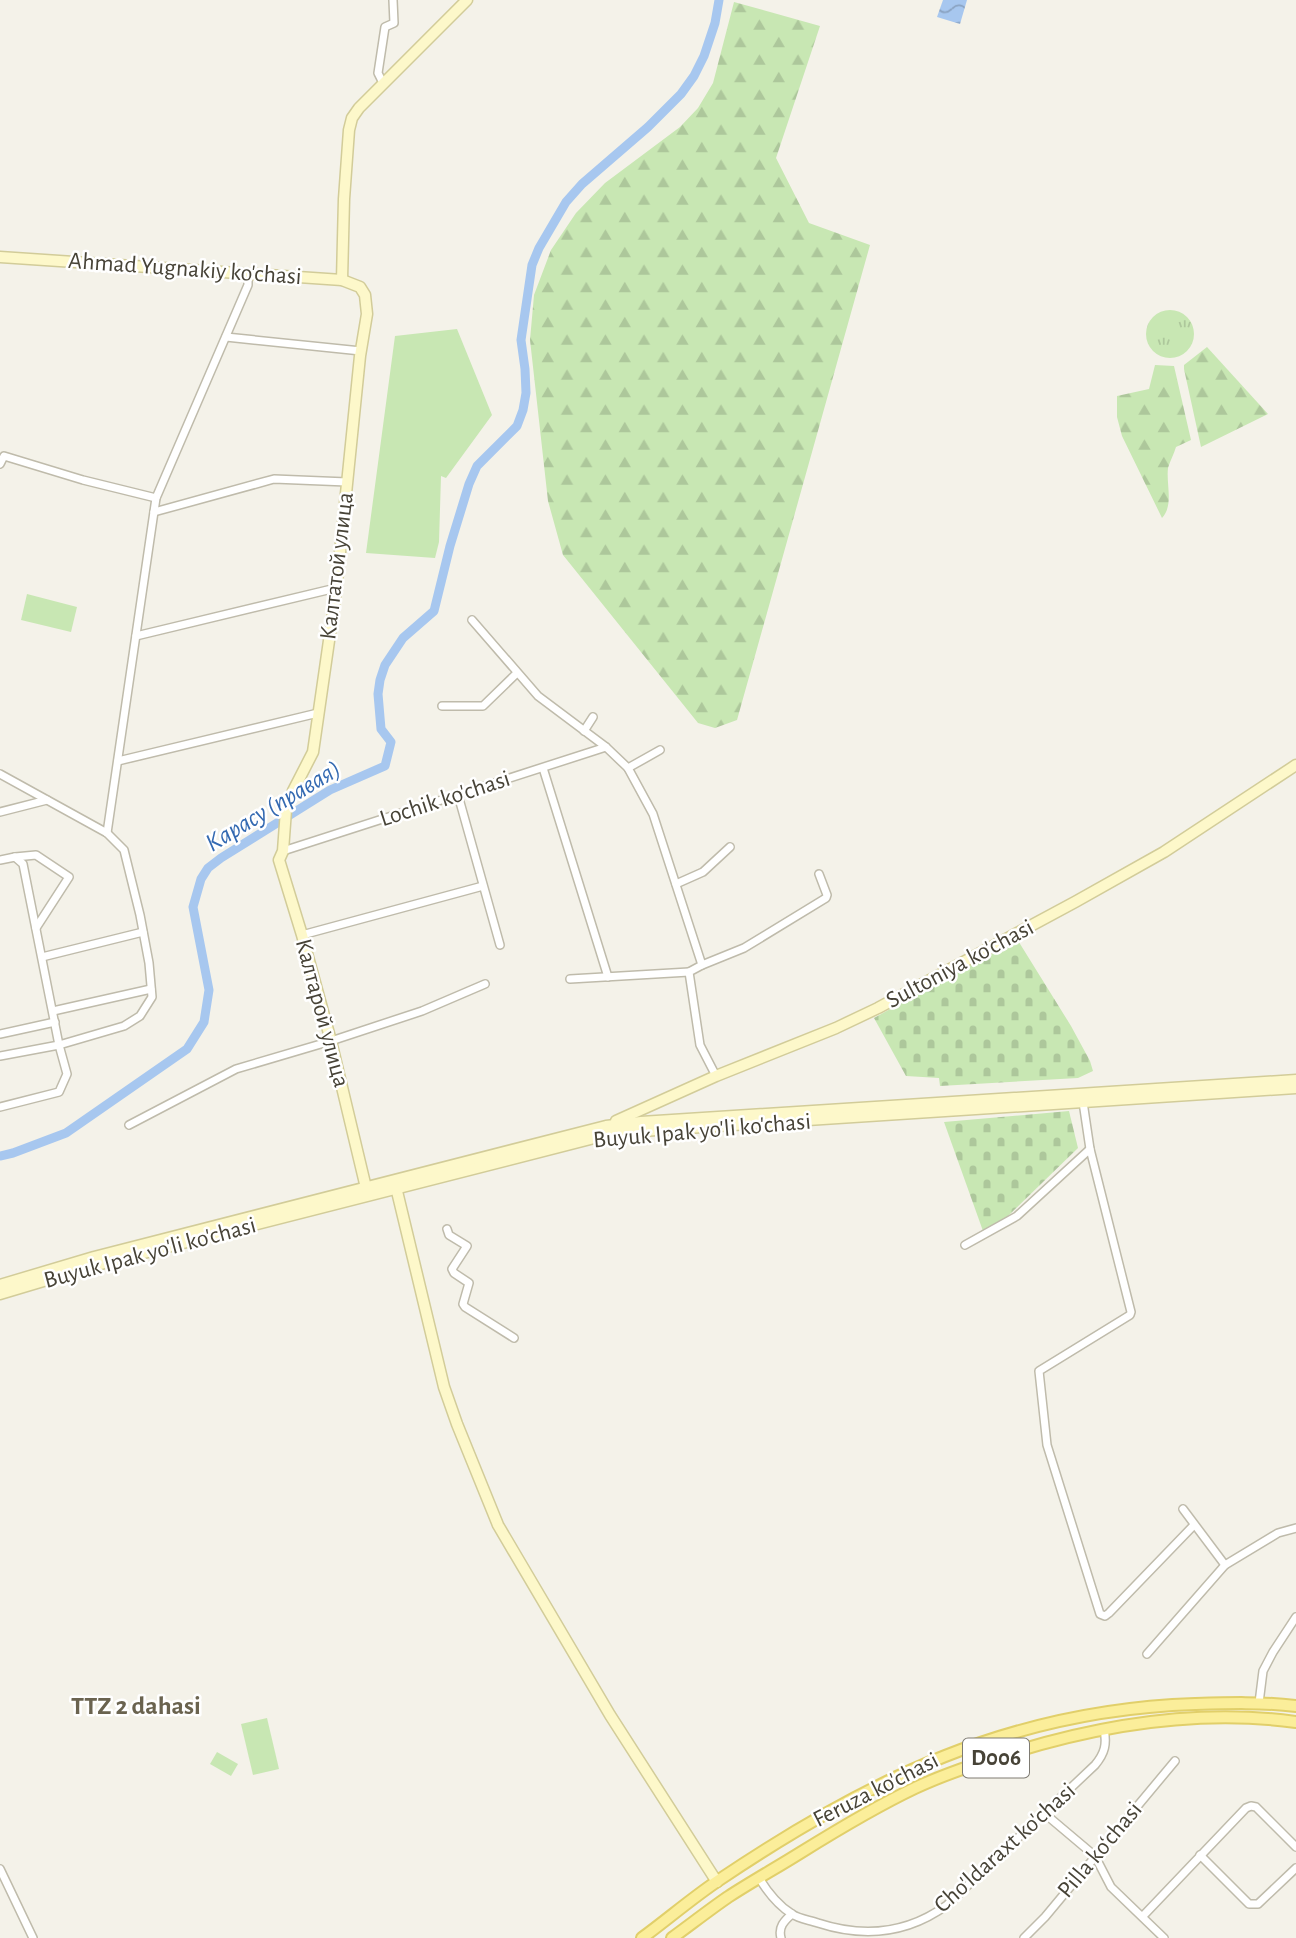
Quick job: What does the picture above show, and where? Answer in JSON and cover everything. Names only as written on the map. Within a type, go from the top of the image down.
[{"type":"main road","name":"Feruza ko'chasi","points":[[717,1882],[859,1794],[931,1760],[973,1744],[1066,1718],[1111,1710],[1166,1705],[1259,1703],[1296,1706]]},
{"type":"main road","name":"Feruza ko'chasi","points":[[727,1898],[866,1813],[935,1779],[1022,1750],[1070,1736],[1155,1721],[1249,1717],[1296,1722]]},
{"type":"main road","points":[[717,1882],[727,1898]]},
{"type":"main road","name":"D006","points":[[642,1938],[717,1882]]},
{"type":"main road","name":"D006","points":[[672,1938],[727,1898]]},
{"type":"street","points":[[383,83],[378,73],[385,27],[394,23],[393,0]]},
{"type":"street","points":[[342,280],[349,126],[356,111],[467,0]]},
{"type":"street","name":"Ahmad Yugnakiy ko'chasi","points":[[0,257],[342,280],[360,287],[365,295]]},
{"type":"street","points":[[107,833],[156,498],[248,285],[248,274]]},
{"type":"street","name":"Калтатой улица","points":[[284,831],[286,810],[313,752],[336,588],[360,351],[367,314],[365,295]]},
{"type":"street","points":[[226,337],[360,351]]},
{"type":"street","points":[[0,464],[4,456],[156,498]]},
{"type":"street","points":[[154,512],[274,479],[347,482]]},
{"type":"street","points":[[136,636],[336,588]]},
{"type":"street","points":[[472,620],[538,696],[606,747],[628,768],[653,814],[702,965]]},
{"type":"street","points":[[442,706],[483,706],[517,673]]},
{"type":"street","points":[[118,761],[318,713]]},
{"type":"street","points":[[584,731],[593,718]]},
{"type":"street","name":"Lochik ko'chasi","points":[[283,851],[606,747]]},
{"type":"street","points":[[628,768],[660,750]]},
{"type":"street","name":"Sultoniya ko'chasi","points":[[606,1126],[878,1008],[1164,852],[1296,765]]},
{"type":"street","points":[[544,768],[608,976]]},
{"type":"street","points":[[0,774],[107,833],[124,850],[149,963],[152,997],[140,1016],[124,1026],[59,1045],[0,1056]]},
{"type":"street","points":[[458,795],[499,945]]},
{"type":"street","points":[[0,812],[48,800]]},
{"type":"street","name":"Калтарой улица","points":[[284,831],[283,851],[279,860],[331,1041],[367,1192]]},
{"type":"street","points":[[676,884],[703,872],[730,847]]},
{"type":"street","points":[[0,860],[36,855],[69,877],[36,928]]},
{"type":"street","points":[[0,1107],[58,1092],[67,1074],[23,864],[15,857]]},
{"type":"street","points":[[570,979],[689,972],[744,948],[826,898],[820,874]]},
{"type":"street","points":[[302,936],[483,886]]},
{"type":"street","points":[[42,957],[143,932]]},
{"type":"street","points":[[689,972],[700,1045],[716,1076]]},
{"type":"street","points":[[129,1125],[236,1069],[422,1011],[485,984]]},
{"type":"street","points":[[53,1011],[151,989]]},
{"type":"street","points":[[0,1034],[55,1022]]},
{"type":"street","name":"Buyuk Ipak yo'li ko'chasi","points":[[0,1284],[94,1257],[606,1135],[1296,1080]]},
{"type":"street","name":"Buyuk Ipak yo'li ko'chasi","points":[[395,1185],[606,1126],[641,1122],[1296,1088]]},
{"type":"street","points":[[1083,1098],[1090,1149],[1132,1312],[1039,1371],[1047,1445],[1100,1614],[1105,1616],[1109,1613],[1194,1525]]},
{"type":"street","points":[[965,1245],[1017,1216],[1090,1149]]},
{"type":"street","points":[[395,1185],[444,1387],[498,1525],[610,1715],[717,1882]]},
{"type":"street","name":"Buyuk Ipak yo'li ko'chasi","points":[[0,1294],[367,1192]]},
{"type":"street","points":[[447,1229],[449,1235],[467,1246],[452,1269],[469,1283],[463,1304],[514,1338]]},
{"type":"street","points":[[1182,1509],[1225,1565]]},
{"type":"street","points":[[1147,1654],[1225,1565],[1278,1533],[1296,1528]]},
{"type":"street","points":[[1259,1703],[1263,1671],[1296,1617]]},
{"type":"street","name":"Cho'ldaraxt ko'chasi","points":[[759,1878],[768,1892],[792,1914],[826,1926],[854,1933],[883,1932],[913,1924],[947,1905],[1073,1787],[1100,1759],[1106,1741],[1104,1730]]},
{"type":"street","name":"Pilla ko‘chasi","points":[[1024,1938],[1045,1917],[1175,1761]]},
{"type":"street","points":[[1143,1916],[1246,1808],[1256,1807],[1296,1847]]},
{"type":"street","points":[[1044,1813],[1095,1856],[1111,1887],[1164,1938]]},
{"type":"street","points":[[1200,1855],[1249,1904],[1254,1905],[1296,1868]]},
{"type":"street","points":[[0,1869],[33,1938]]},
{"type":"street","points":[[781,1938],[781,1926],[792,1914]]},
{"type":"green space","points":[[734,2],[820,26],[776,158],[809,223],[870,245],[737,720],[715,728],[698,723],[563,555],[548,501],[530,340],[534,295],[551,250],[576,213],[605,183],[680,127],[698,108],[713,83]]},
{"type":"green space","points":[[1170,310],[1187,317],[1194,334],[1187,351],[1170,358],[1153,351],[1146,334],[1153,317]]},
{"type":"green space","points":[[457,329],[492,415],[446,478],[441,476],[439,542],[435,558],[366,553],[395,336]]},
{"type":"green space","points":[[1207,347],[1268,414],[1201,447],[1184,365]]},
{"type":"green space","points":[[1155,365],[1174,366],[1191,440],[1176,447],[1169,465],[1169,501],[1162,518],[1122,436],[1117,417],[1117,396],[1149,389]]},
{"type":"green space","points":[[27,594],[77,607],[71,632],[21,620]]},
{"type":"green space","points":[[1017,939],[1071,1026],[1093,1071],[1078,1078],[940,1086],[939,1078],[906,1076],[874,1018]]},
{"type":"green space","points":[[1069,1111],[1078,1148],[1008,1216],[983,1231],[944,1122]]},
{"type":"green space","points":[[267,1718],[279,1769],[253,1775],[241,1724]]},
{"type":"green space","points":[[217,1752],[238,1764],[231,1776],[210,1764]]},
{"type":"water","points":[[943,0],[967,0],[960,24],[937,17]]},
{"type":"waterway","name":"Карасу (правая)","points":[[0,1156],[66,1133],[187,1049],[204,1022],[209,990],[193,907],[201,879],[208,868],[330,790],[385,766],[391,742],[381,729],[378,694],[385,665],[403,638],[434,611],[469,484],[477,466],[517,426],[523,410],[526,393],[521,340],[532,265],[539,248],[566,202],[582,184],[648,127],[681,94],[704,56],[719,0]]},
{"type":"district","name":"TTZ 2 dahasi","points":[[136,1706]]}]
